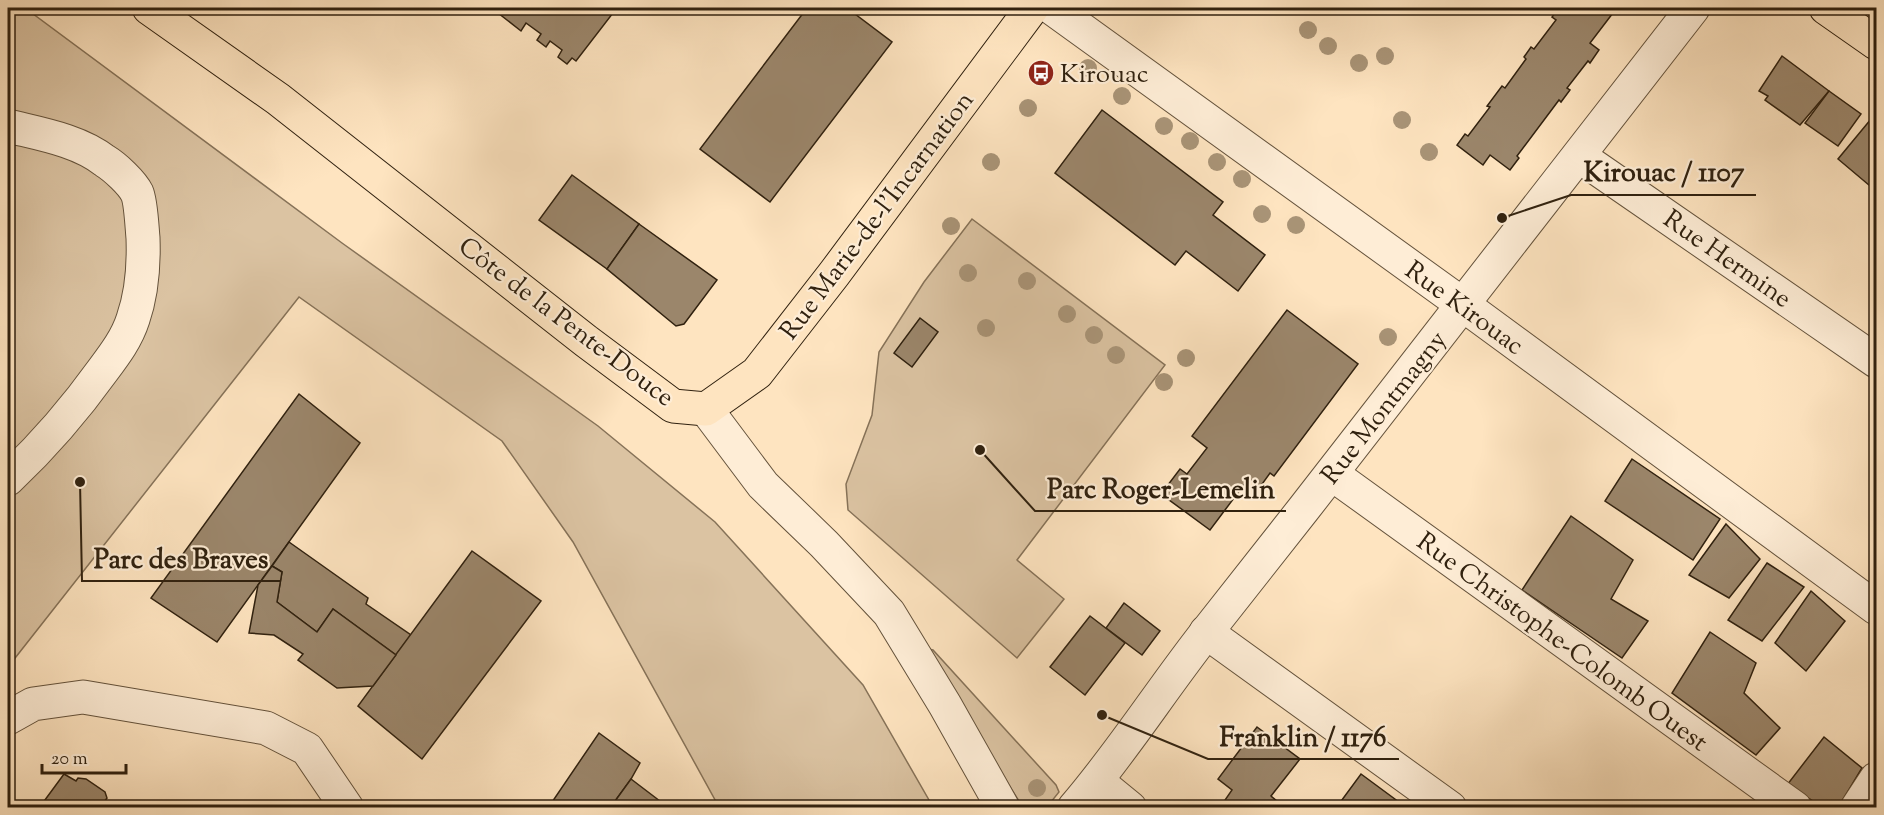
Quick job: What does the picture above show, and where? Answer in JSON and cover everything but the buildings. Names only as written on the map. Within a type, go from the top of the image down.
[{"type":"main road","name":"Côte de la Pente-Douce","points":[[149,8],[278,99],[586,341],[673,406],[706,409]]},
{"type":"main road","name":"Rue Marie-de-l'Incarnation","points":[[706,409],[757,373],[834,274],[1032,8]]},
{"type":"main road","points":[[1826,8],[1876,43]]},
{"type":"street","name":"Rue Kirouac","points":[[1052,8],[1462,304],[1876,608]]},
{"type":"street","name":"Rue Montmagny","points":[[1074,807],[1097,781],[1206,632],[1332,474],[1693,8]]},
{"type":"street","points":[[8,126],[86,149],[105,160],[123,176],[137,193],[144,258],[141,286],[133,320],[123,342],[84,395],[33,455],[8,479]]},
{"type":"street","name":"Rue Hermine","points":[[1579,156],[1876,361]]},
{"type":"street","name":"Côte de la Pente-Douce","points":[[706,409],[763,485],[824,544],[889,613],[1003,807]]},
{"type":"street","name":"Rue Christophe-Colomb Ouest","points":[[1332,474],[1795,807]]},
{"type":"street","points":[[1206,632],[1449,807]]},
{"type":"street","points":[[8,718],[33,704],[83,697],[266,728],[307,749],[347,807]]},
{"type":"street","points":[[1857,807],[1876,779]]},
{"type":"street","points":[[1097,781],[1130,807]]},
{"type":"shaded area","points":[[8,8],[25,8],[342,243],[598,426],[715,522],[863,685],[933,807],[719,807],[573,542],[502,441],[299,297],[8,667]]},
{"type":"shaded area","points":[[972,219],[1165,365],[1017,560],[1064,599],[1017,658],[848,510],[846,484],[872,415],[879,352],[924,282]]},
{"type":"shaded area","points":[[928,649],[933,650],[1056,785],[1059,792],[1047,807],[1025,807],[1019,801],[925,655]]},
{"type":"place","name":"Kirouac","points":[[1041,73]]},
{"type":"place","name":"Kirouac / 1107","points":[[1502,218]]},
{"type":"place","name":"Parc Roger-Lemelin","points":[[980,450]]},
{"type":"place","name":"Parc des Braves","points":[[80,482]]},
{"type":"place","name":"Franklin / 1176","points":[[1102,715]]}]
